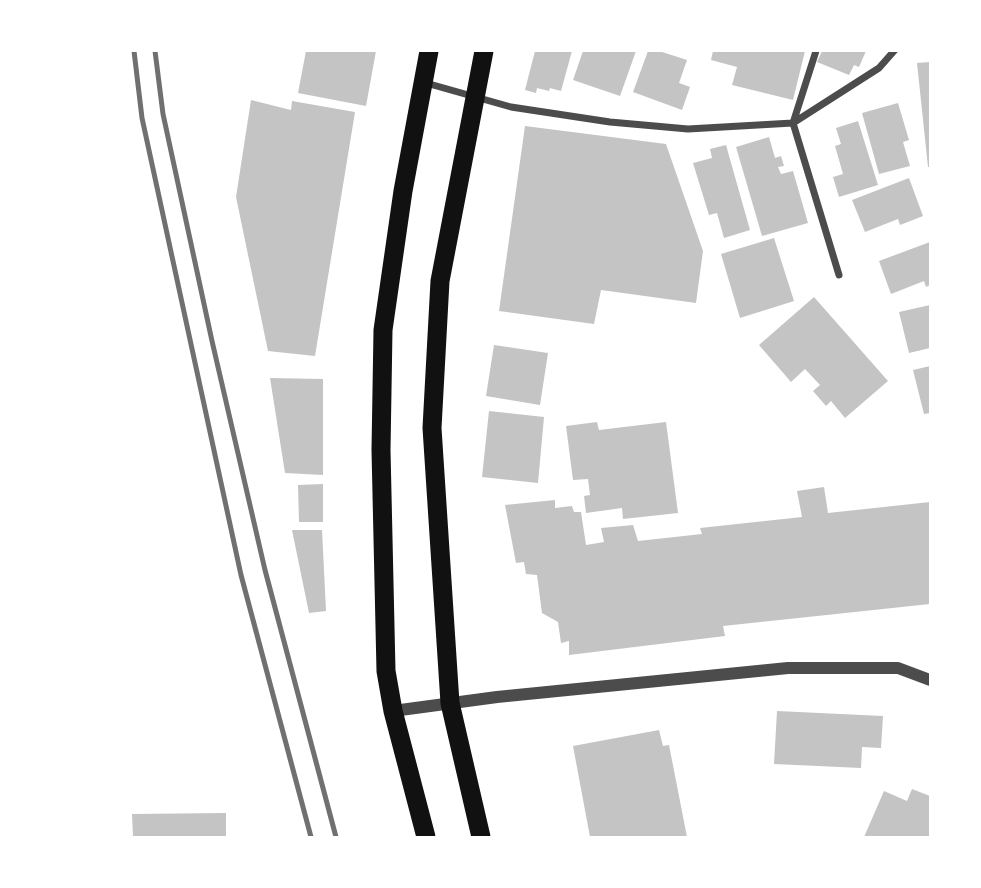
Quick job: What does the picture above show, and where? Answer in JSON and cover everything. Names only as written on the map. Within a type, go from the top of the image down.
[{"type":"highway","points":[[426,837],[393,711],[386,671],[381,450],[383,330],[429,51]]},
{"type":"highway","points":[[481,837],[450,703],[432,428],[440,281],[484,51]]},
{"type":"street","points":[[816,51],[793,123],[839,275]]},
{"type":"street","points":[[422,82],[511,107],[675,128],[793,123],[879,68],[894,51]]},
{"type":"street","points":[[393,711],[788,668],[898,667],[930,680]]},
{"type":"building","points":[[306,51],[376,51],[366,106],[298,93]]},
{"type":"building","points":[[535,51],[572,51],[561,91],[537,88],[536,93],[525,90]]},
{"type":"building","points":[[583,51],[636,51],[620,96],[573,80]]},
{"type":"building","points":[[648,51],[659,51],[687,60],[679,83],[690,87],[682,110],[633,92]]},
{"type":"building","points":[[713,51],[805,51],[793,100],[732,85],[737,67],[711,60]]},
{"type":"building","points":[[822,51],[866,51],[859,67],[854,65],[849,75],[817,62]]},
{"type":"building","points":[[930,62],[930,167],[928,167],[917,63]]},
{"type":"building","points":[[251,100],[291,110],[292,101],[355,112],[315,356],[268,351],[236,197]]},
{"type":"building","points":[[898,103],[909,140],[903,142],[910,166],[879,174],[862,113]]},
{"type":"building","points":[[858,121],[878,185],[839,197],[833,177],[843,174],[835,146],[841,144],[836,128]]},
{"type":"building","points":[[525,126],[666,144],[703,251],[696,303],[601,290],[594,324],[499,311]]},
{"type":"building","points":[[769,137],[775,158],[781,156],[784,166],[778,167],[781,174],[793,171],[808,223],[762,236],[736,147]]},
{"type":"building","points":[[726,145],[750,230],[724,238],[717,213],[709,215],[693,163],[712,158],[710,149]]},
{"type":"building","points":[[909,178],[923,216],[900,225],[898,219],[865,232],[852,200]]},
{"type":"building","points":[[774,238],[794,301],[740,318],[721,254]]},
{"type":"building","points":[[930,242],[930,285],[926,287],[924,281],[891,294],[879,261]]},
{"type":"building","points":[[814,297],[888,381],[845,418],[831,401],[826,406],[813,391],[820,385],[805,369],[791,382],[759,345]]},
{"type":"building","points":[[930,305],[930,348],[909,353],[899,312]]},
{"type":"building","points":[[494,345],[548,353],[540,405],[486,396]]},
{"type":"building","points":[[930,366],[930,413],[924,414],[913,370]]},
{"type":"building","points":[[270,378],[323,379],[323,475],[285,473]]},
{"type":"building","points":[[489,411],[544,417],[538,483],[482,477]]},
{"type":"building","points":[[597,422],[599,430],[666,422],[678,513],[623,519],[622,508],[586,513],[584,496],[590,495],[588,479],[573,480],[566,426]]},
{"type":"building","points":[[323,484],[323,522],[299,522],[298,485]]},
{"type":"building","points":[[824,487],[828,513],[930,502],[930,604],[723,626],[725,636],[569,655],[569,641],[561,643],[558,622],[542,613],[537,575],[526,574],[524,562],[516,563],[505,505],[555,500],[555,508],[572,506],[574,512],[581,512],[586,545],[604,542],[601,528],[633,525],[638,541],[702,534],[700,528],[802,517],[797,491]]},
{"type":"building","points":[[292,530],[322,530],[326,611],[309,613]]},
{"type":"building","points":[[777,711],[883,716],[881,748],[862,747],[861,768],[774,764]]},
{"type":"building","points":[[659,730],[663,746],[669,745],[687,837],[590,837],[573,746]]},
{"type":"building","points":[[912,789],[930,796],[930,837],[864,837],[884,791],[907,801]]},
{"type":"building","points":[[226,813],[226,837],[133,837],[132,814]]},
{"type":"railway","points":[[134,51],[142,118],[241,575],[311,837]]},
{"type":"railway","points":[[155,51],[163,114],[212,341],[265,570],[336,837]]}]
